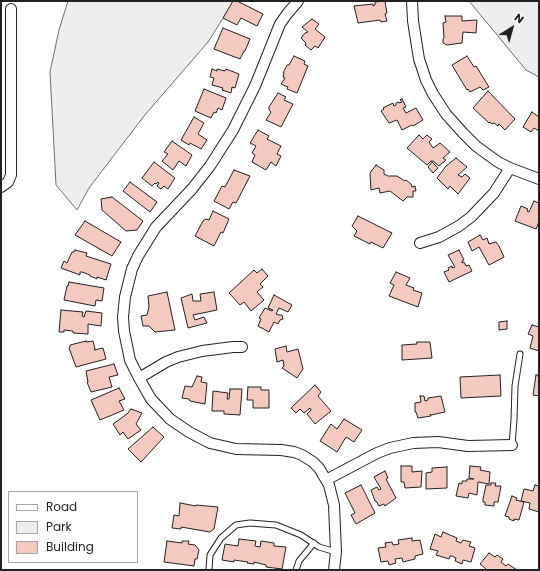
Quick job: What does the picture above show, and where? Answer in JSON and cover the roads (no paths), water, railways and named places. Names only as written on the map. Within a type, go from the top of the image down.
[{"type":"street","points":[[298,1],[280,24],[255,86],[233,130],[210,166],[192,189],[156,227],[148,238],[132,269],[125,298],[124,331],[130,360],[139,378],[151,399],[170,419],[189,432],[210,443],[236,449],[282,450],[302,455],[319,468],[326,480],[334,505],[336,552],[334,570]]},
{"type":"street","points":[[412,1],[413,21],[419,59],[426,80],[446,114],[476,146],[498,162],[539,179]]},
{"type":"street","points":[[1,187],[8,182],[11,175],[6,121],[6,56],[11,9]]},
{"type":"street","points":[[420,243],[439,237],[459,226],[471,217],[494,192],[510,168]]},
{"type":"street","points":[[139,378],[166,362],[178,357],[202,351],[242,347]]},
{"type":"street","points":[[326,480],[377,453],[390,448],[413,443],[438,442],[468,446],[512,445]]},
{"type":"lane","points":[[512,445],[515,386],[520,354]]},
{"type":"lane","points":[[209,570],[210,555],[221,538],[236,524],[276,524],[301,535],[319,547],[336,552]]},
{"type":"lane","points":[[296,570],[299,561],[314,543]]}]
